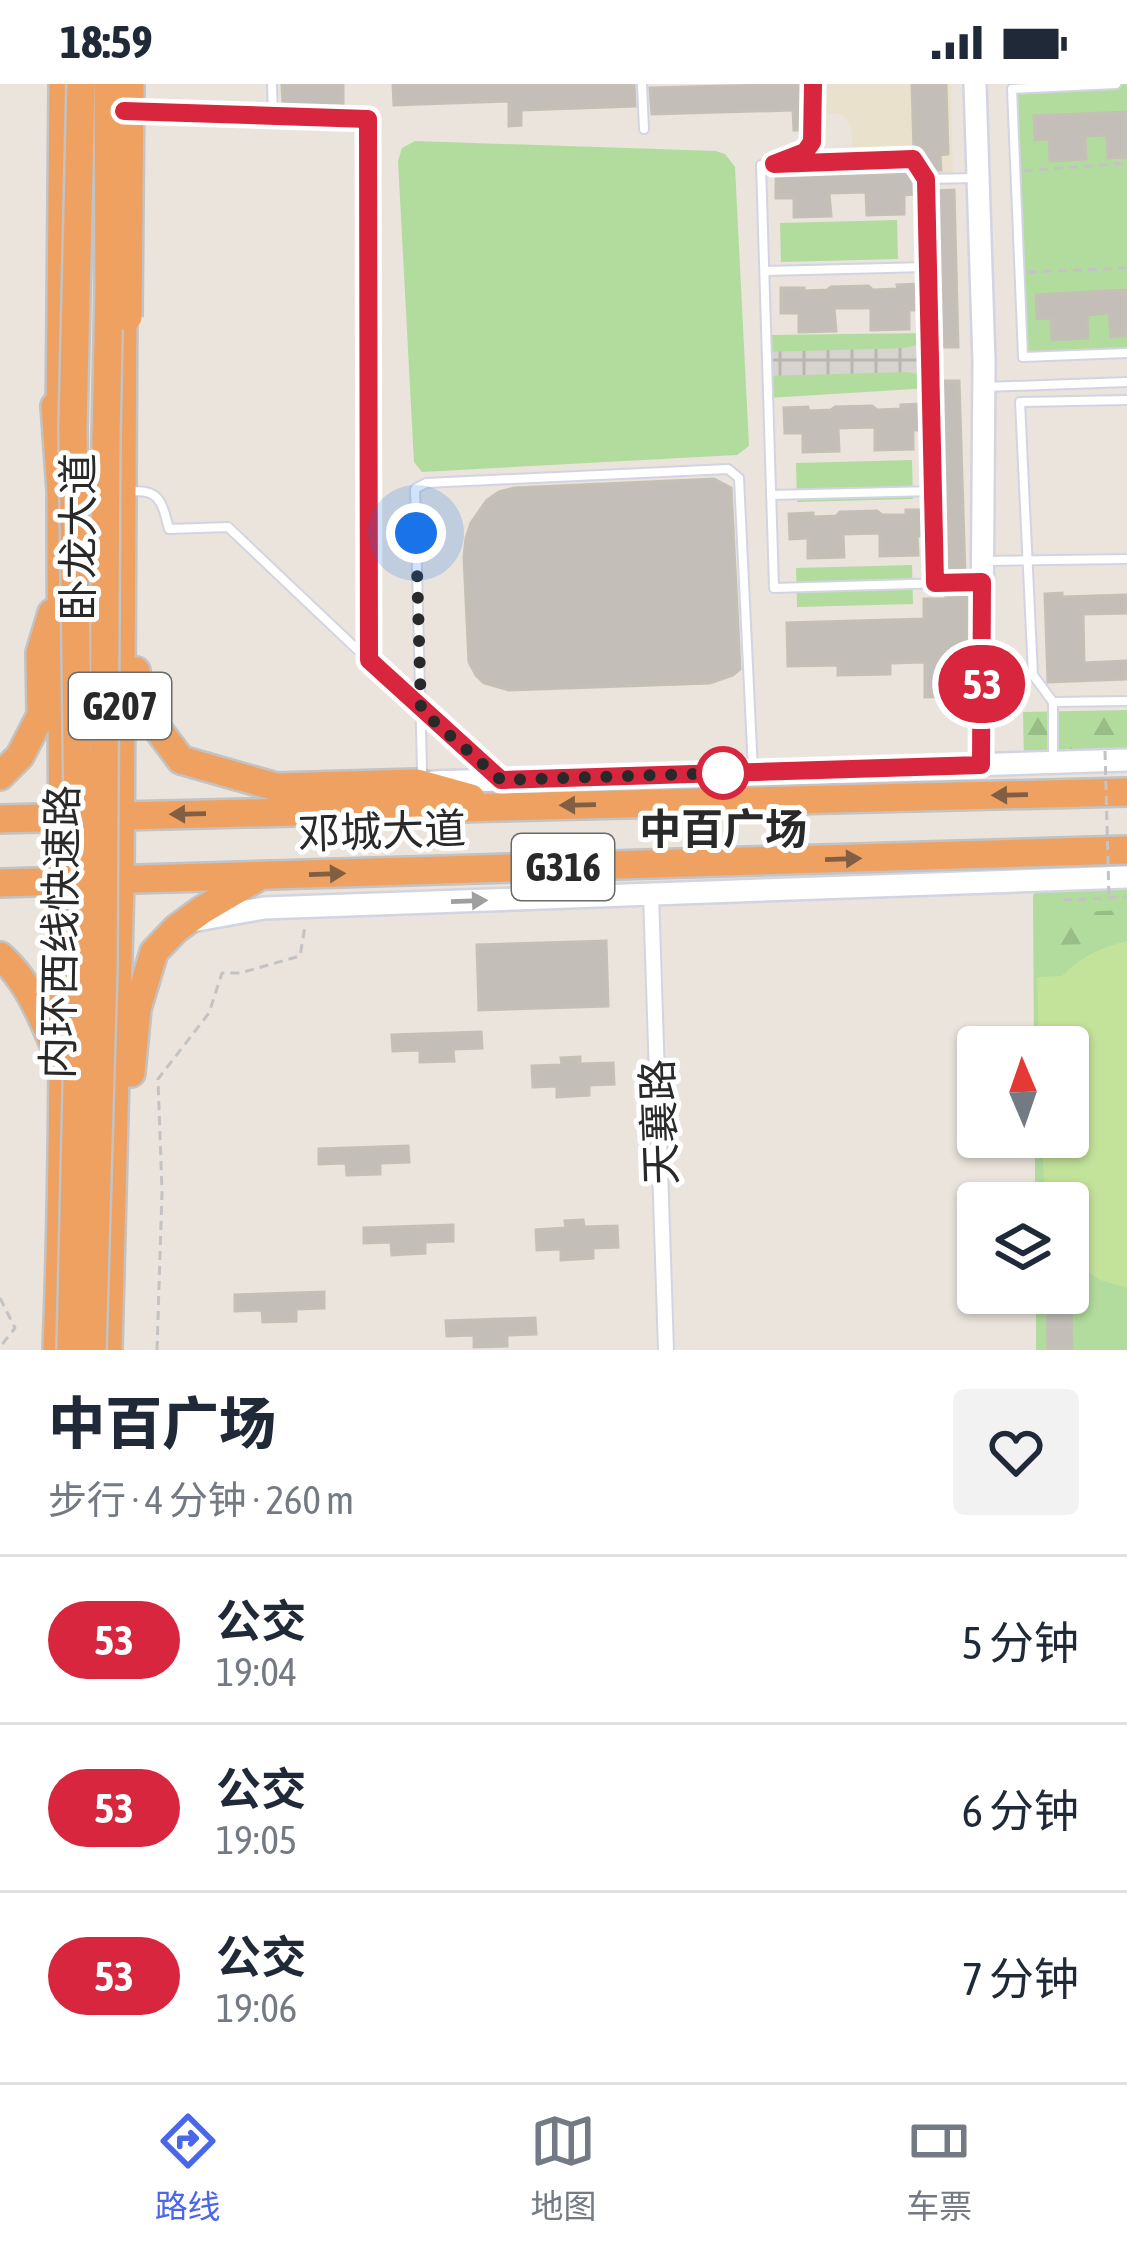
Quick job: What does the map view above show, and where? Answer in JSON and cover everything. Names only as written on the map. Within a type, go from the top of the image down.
[{"type":"highway","points":[[60,84],[54,387],[61,491]]},
{"type":"highway","name":"卧龙大道","points":[[57,1350],[63,882],[60,84]]},
{"type":"highway","name":"内环西线快速路","points":[[71,1350],[80,959],[74,427],[81,84]]},
{"type":"highway","name":"内环西线快速路","points":[[92,1350],[103,967],[108,84]]},
{"type":"highway","points":[[121,430],[128,360],[126,93]]},
{"type":"highway","name":"卧龙大道","points":[[108,1350],[120,881],[126,93]]},
{"type":"highway","points":[[120,494],[138,703],[181,760],[275,787],[416,783],[501,793]]},
{"type":"highway","points":[[0,776],[20,756],[41,715],[40,653],[61,580]]},
{"type":"highway","name":"邓城大道","points":[[0,819],[501,793],[1127,792]]},
{"type":"highway","name":"邓城大道","points":[[0,883],[1127,850]]},
{"type":"highway","points":[[124,1350],[110,1194],[129,1102],[137,1009],[154,952],[185,922],[259,877]]},
{"type":"highway","points":[[0,956],[36,1004],[62,1062]]},
{"type":"highway","points":[[42,1350],[61,1202]]},
{"type":"street","points":[[975,84],[983,387],[981,765]]},
{"type":"street","points":[[501,793],[753,772],[1127,760]]},
{"type":"street","points":[[185,922],[264,908],[1127,877]]},
{"type":"street","name":"天襄路","points":[[651,894],[666,1350]]},
{"type":"lane","points":[[272,84],[273,116]]},
{"type":"lane","points":[[642,84],[644,129]]},
{"type":"lane","points":[[774,164],[805,152],[812,142],[813,84]]},
{"type":"lane","points":[[1116,84],[1012,89],[1023,357],[1127,353]]},
{"type":"lane","points":[[126,93],[273,116],[368,119],[369,660]]},
{"type":"lane","points":[[935,583],[926,179],[913,159],[761,165],[774,588],[935,583],[1028,561],[1127,559]]},
{"type":"lane","points":[[926,179],[978,178]]},
{"type":"lane","points":[[764,271],[928,267]]},
{"type":"lane","points":[[983,387],[1127,382]]},
{"type":"lane","points":[[1053,763],[1053,702],[1033,675],[1020,402],[1127,400]]},
{"type":"lane","points":[[416,783],[422,770],[415,489],[426,483],[728,470],[739,478],[753,772]]},
{"type":"lane","points":[[771,495],[933,491]]},
{"type":"lane","points":[[120,494],[153,494],[162,502],[169,529],[228,527],[421,710],[501,793]]},
{"type":"lane","points":[[1053,702],[1127,701]]},
{"type":"path","points":[[1016,171],[1127,163]]},
{"type":"path","points":[[1020,272],[1127,268]]},
{"type":"path","points":[[1105,751],[1109,898]]},
{"type":"path","points":[[1065,900],[1127,897]]},
{"type":"path","points":[[158,1350],[162,1192],[158,1079],[209,1013],[222,973],[240,973],[300,956],[308,907]]},
{"type":"path","points":[[0,1298],[15,1328],[0,1347]]},
{"type":"shaded area","points":[[827,84],[951,84],[953,179],[926,179],[913,159],[852,162],[848,120],[841,114],[827,114]]},
{"type":"shaded area","points":[[929,342],[930,377],[907,372],[768,376],[767,352],[904,348]]},
{"type":"green space","points":[[1127,84],[1127,353],[1023,357],[1012,89]]},
{"type":"green space","points":[[415,141],[725,154],[735,167],[749,446],[737,455],[422,472],[414,462],[398,161],[402,148]]},
{"type":"green space","points":[[897,220],[898,259],[781,262],[780,223]]},
{"type":"green space","points":[[929,333],[930,388],[768,398],[767,335]]},
{"type":"green space","points":[[912,460],[913,499],[797,502],[796,463]]},
{"type":"green space","points":[[912,565],[913,604],[797,607],[796,568]]},
{"type":"green space","points":[[1127,710],[1127,760],[1024,764],[1023,712]]},
{"type":"green space","points":[[1127,884],[1127,1350],[1036,1350],[1036,1314],[1089,1314],[1089,1182],[1035,1182],[1035,1158],[1089,1158],[1089,1026],[1034,1026],[1033,895],[1041,887]]},
{"type":"green space","points":[[1127,910],[1127,943],[1052,945],[1044,941],[1045,917],[1050,913]]},
{"type":"green space","points":[[1127,941],[1127,1288],[1089,1273],[1089,1182],[1044,1182],[1043,1158],[1089,1158],[1089,1026],[1038,1026],[1037,977],[1062,976],[1108,946]]},
{"type":"building","points":[[282,84],[343,84],[343,104],[283,106]]},
{"type":"building","points":[[393,84],[634,84],[635,106],[521,110],[521,125],[509,126],[509,101],[394,105]]},
{"type":"building","points":[[805,84],[806,130],[794,130],[793,110],[652,114],[650,88]]},
{"type":"building","points":[[912,84],[946,84],[948,154],[940,155],[941,170],[930,171],[914,151]]},
{"type":"building","points":[[1127,112],[1127,157],[1108,158],[1107,135],[1085,136],[1086,159],[1050,161],[1049,139],[1035,140],[1034,116]]},
{"type":"building","points":[[892,169],[910,169],[915,177],[916,194],[904,195],[904,214],[867,215],[866,192],[829,193],[831,216],[794,217],[794,198],[776,198],[776,173],[799,172],[799,176],[863,170],[893,174]]},
{"type":"building","points":[[954,190],[958,347],[940,347],[935,191]]},
{"type":"building","points":[[920,284],[921,310],[909,310],[909,329],[871,330],[871,308],[834,308],[836,331],[799,332],[799,313],[781,313],[781,288],[868,286],[873,290]]},
{"type":"building","points":[[1127,290],[1127,336],[1111,337],[1109,313],[1087,315],[1088,338],[1052,340],[1051,318],[1037,319],[1036,295]]},
{"type":"building","points":[[940,381],[959,381],[965,574],[945,575]]},
{"type":"building","points":[[923,404],[923,430],[913,430],[913,449],[875,450],[875,427],[838,428],[839,451],[803,452],[803,433],[785,433],[784,408],[872,406],[877,410]]},
{"type":"building","points":[[714,479],[731,488],[740,669],[733,675],[710,683],[509,690],[484,683],[476,675],[469,662],[464,557],[471,523],[487,500],[514,488]]},
{"type":"building","points":[[906,510],[925,510],[926,535],[917,536],[918,555],[880,556],[880,533],[843,534],[844,557],[808,558],[808,538],[790,539],[789,514],[813,513],[813,517],[877,511],[906,515]]},
{"type":"building","points":[[946,591],[965,591],[967,598],[967,696],[925,697],[925,662],[890,663],[890,674],[838,675],[838,665],[788,666],[787,623],[924,619],[924,599],[946,599]]},
{"type":"building","points":[[1062,593],[1062,597],[1127,595],[1127,613],[1083,614],[1084,663],[1127,661],[1127,679],[1048,682],[1045,594]]},
{"type":"building","points":[[606,941],[608,1006],[479,1010],[477,945]]},
{"type":"building","points":[[481,1032],[482,1048],[453,1049],[454,1061],[420,1062],[420,1050],[393,1051],[392,1035]]},
{"type":"building","points":[[580,1057],[580,1064],[613,1063],[614,1084],[589,1085],[589,1095],[557,1097],[557,1086],[533,1087],[532,1066],[562,1065],[561,1058]]},
{"type":"building","points":[[408,1146],[409,1162],[380,1163],[380,1174],[347,1175],[346,1163],[319,1164],[319,1149]]},
{"type":"building","points":[[583,1220],[584,1227],[617,1226],[618,1247],[593,1248],[593,1258],[561,1260],[561,1249],[537,1250],[536,1230],[566,1228],[565,1221]]},
{"type":"building","points":[[453,1225],[453,1241],[425,1242],[425,1253],[392,1255],[391,1242],[364,1243],[364,1228]]},
{"type":"building","points":[[324,1292],[324,1308],[296,1309],[296,1321],[263,1322],[262,1310],[235,1311],[235,1295]]},
{"type":"building","points":[[1047,1314],[1071,1314],[1072,1348],[1048,1349]]},
{"type":"building","points":[[535,1318],[536,1334],[507,1335],[507,1346],[474,1347],[474,1335],[447,1336],[446,1321]]},
{"type":"bus line","name":"53","points":[[124,111],[368,119],[369,660],[501,780],[981,765],[982,582],[935,583],[926,179],[913,159],[774,164],[805,152],[812,142],[813,84]]},
{"type":"place","name":"中百广场","points":[[723,773]]},
{"type":"route","points":[[416,533],[421,710],[501,780],[723,773]]}]
